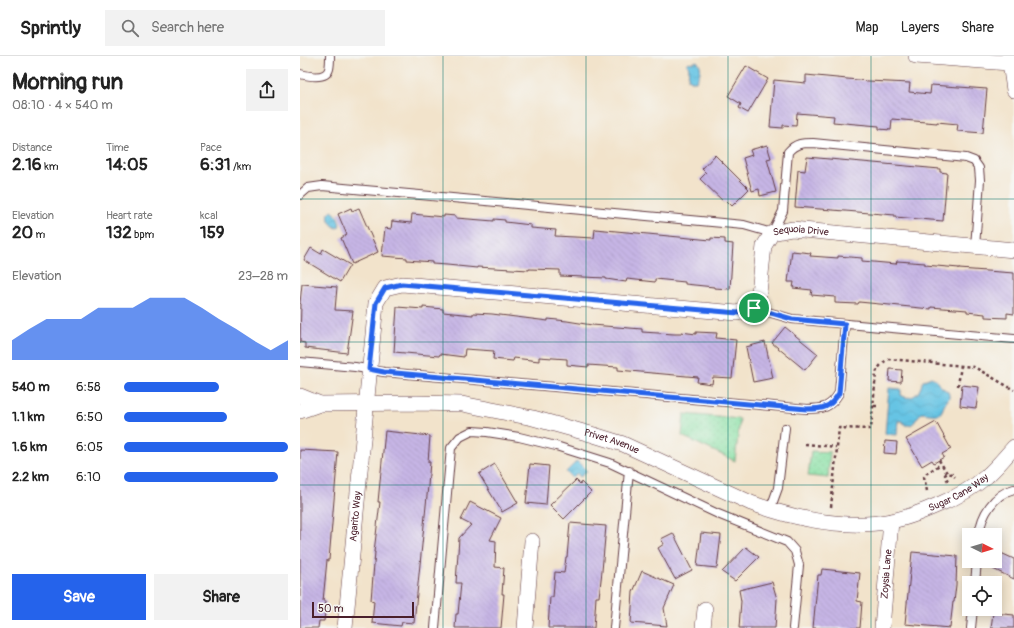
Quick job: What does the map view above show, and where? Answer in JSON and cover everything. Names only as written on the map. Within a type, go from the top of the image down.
[{"type":"street","points":[[916,56],[1009,60],[1014,90]]},
{"type":"street","name":"Sequoia Drive","points":[[754,308],[759,293],[764,246],[772,233],[792,229],[1014,250]]},
{"type":"street","points":[[366,404],[376,303],[385,288],[402,284],[738,313],[754,308]]},
{"type":"street","name":"Privet Avenue","points":[[300,396],[320,404]]},
{"type":"street","name":"Privet Avenue","points":[[300,411],[320,404],[462,404],[567,427],[622,444],[751,503],[770,510],[801,518],[827,522],[868,524],[891,521]]},
{"type":"street","name":"Agarito Way","points":[[346,628],[366,404]]},
{"type":"street","name":"Sugar Cane Way","points":[[891,521],[925,511],[969,489],[986,476],[1014,447]]},
{"type":"street","name":"Zoysia Lane","points":[[882,628],[891,521]]},
{"type":"street","points":[[525,628],[532,541]]},
{"type":"street","points":[[703,628],[705,608]]},
{"type":"lane","points":[[300,74],[321,76],[326,74],[329,70],[330,56]]},
{"type":"lane","points":[[300,195],[308,188],[322,186],[744,225],[772,233],[783,211],[788,152],[794,145],[802,142],[966,158],[974,161],[979,168],[980,180],[975,247]]},
{"type":"lane","points":[[754,308],[792,319],[1014,339]]},
{"type":"lane","points":[[300,362],[369,369],[384,372],[818,409],[826,407],[839,393],[845,324]]},
{"type":"lane","points":[[770,510],[778,488],[785,428]]},
{"type":"lane","points":[[435,628],[452,448],[460,437],[472,432],[487,432],[519,437],[556,446],[610,463],[718,514],[787,542],[795,551],[799,565],[793,628]]},
{"type":"lane","points":[[614,628],[629,471]]},
{"type":"lane","points":[[980,528],[989,507],[1005,491],[1014,489]]},
{"type":"lane","points":[[971,628],[972,616]]},
{"type":"path","points":[[831,507],[839,428],[871,429],[876,373],[886,360],[974,367],[1014,390]]},
{"type":"path","points":[[958,386],[961,365]]},
{"type":"path","points":[[874,406],[879,406]]},
{"type":"path","points":[[805,444],[836,447]]},
{"type":"path","points":[[939,460],[947,473],[954,476]]},
{"type":"path","points":[[927,491],[924,477],[927,473],[941,464]]},
{"type":"path","points":[[947,473],[945,475],[948,481]]},
{"type":"green space","points":[[684,414],[740,419],[735,461],[682,436]]},
{"type":"green space","points":[[811,451],[830,452],[828,478],[808,476]]},
{"type":"water","points":[[697,61],[700,65],[700,73],[696,81],[691,81],[688,79],[689,68],[687,64],[689,62],[692,63]]},
{"type":"water","points":[[332,211],[339,221],[339,227],[337,228],[331,224],[329,220],[329,213]]},
{"type":"water","points":[[931,377],[936,380],[949,394],[941,413],[938,415],[922,413],[911,425],[905,425],[902,421],[898,421],[897,435],[885,434],[889,388],[901,389],[901,395],[903,397],[912,397],[919,392],[922,382]]},
{"type":"water","points":[[577,461],[587,471],[580,477],[577,473],[572,478],[566,472]]},
{"type":"building","points":[[746,66],[768,79],[748,113],[739,108],[741,104],[728,96]]},
{"type":"building","points":[[806,75],[868,81],[910,83],[909,92],[930,94],[931,85],[987,89],[983,133],[957,131],[958,124],[892,119],[891,130],[879,129],[879,126],[833,122],[834,116],[797,113],[796,126],[783,125],[783,128],[770,127],[774,80],[806,83]]},
{"type":"building","points":[[767,145],[771,158],[767,159],[776,192],[760,196],[759,189],[752,191],[743,158],[752,155],[750,150]]},
{"type":"building","points":[[715,155],[749,189],[732,206],[727,201],[725,203],[700,179],[706,173],[702,169]]},
{"type":"building","points":[[807,157],[940,169],[940,172],[947,173],[943,221],[895,217],[895,215],[795,207],[798,170],[805,171]]},
{"type":"building","points":[[351,208],[352,211],[359,208],[378,252],[352,264],[341,238],[347,235],[338,214]]},
{"type":"building","points":[[412,214],[444,217],[444,215],[456,216],[456,218],[494,221],[494,219],[505,220],[505,222],[531,225],[531,228],[556,230],[555,236],[594,238],[595,229],[711,240],[711,238],[725,239],[725,243],[733,244],[730,289],[655,279],[655,282],[627,279],[626,282],[606,278],[560,276],[560,270],[477,268],[432,264],[432,262],[407,260],[407,258],[382,256],[385,228],[391,229],[392,221],[411,223]]},
{"type":"building","points":[[311,248],[321,254],[323,249],[350,265],[340,282],[304,260]]},
{"type":"building","points":[[792,251],[811,253],[810,256],[862,258],[862,261],[896,264],[897,261],[925,263],[925,265],[959,269],[1014,273],[1014,314],[1007,313],[1007,318],[985,317],[985,314],[967,312],[967,310],[931,307],[931,309],[859,302],[858,304],[835,303],[835,297],[811,295],[812,290],[793,288],[794,282],[788,282]]},
{"type":"building","points":[[302,284],[337,287],[335,310],[353,311],[347,353],[305,348],[305,343],[300,342],[300,303]]},
{"type":"building","points":[[397,307],[423,309],[423,307],[443,309],[443,312],[473,315],[473,313],[492,314],[548,321],[548,319],[592,325],[642,329],[642,332],[674,334],[681,334],[681,332],[696,334],[696,332],[717,333],[716,338],[736,340],[732,378],[713,377],[712,384],[697,382],[698,377],[618,370],[618,367],[567,365],[567,359],[539,357],[539,361],[514,358],[513,361],[493,359],[494,351],[465,349],[464,357],[440,354],[439,356],[394,352]]},
{"type":"building","points":[[785,327],[818,354],[805,370],[772,343]]},
{"type":"building","points":[[765,342],[773,378],[753,382],[746,347]]},
{"type":"building","points":[[890,369],[902,370],[901,382],[889,381]]},
{"type":"building","points":[[962,385],[979,387],[976,408],[960,406]]},
{"type":"building","points":[[936,422],[951,449],[942,454],[944,457],[934,463],[932,460],[922,466],[906,439]]},
{"type":"building","points":[[385,431],[430,436],[428,486],[414,623],[402,622],[401,626],[372,623],[374,601],[371,600],[374,552],[380,502],[378,502]]},
{"type":"building","points":[[885,441],[897,442],[896,454],[884,453]]},
{"type":"building","points":[[300,450],[338,452],[329,560],[327,560],[323,601],[326,601],[324,621],[319,621],[318,628],[300,628]]},
{"type":"building","points":[[495,464],[518,503],[502,512],[479,474]]},
{"type":"building","points":[[530,464],[549,466],[546,505],[526,503]]},
{"type":"building","points":[[576,480],[580,484],[581,482],[591,492],[564,519],[550,505]]},
{"type":"building","points":[[470,502],[501,518],[490,540],[496,541],[495,567],[504,568],[502,594],[504,594],[501,628],[455,628],[461,583],[456,583],[459,538],[471,525],[461,520]]},
{"type":"building","points":[[570,523],[606,526],[599,597],[596,597],[594,628],[548,628],[550,597],[553,597],[555,572],[564,573]]},
{"type":"building","points":[[673,533],[692,570],[675,579],[658,548],[664,544],[661,539]]},
{"type":"building","points":[[701,533],[721,535],[717,568],[697,566]]},
{"type":"building","points":[[746,547],[759,557],[735,581],[722,572]]},
{"type":"building","points":[[912,552],[957,556],[956,585],[950,628],[905,624]]},
{"type":"building","points":[[1002,553],[1014,559],[1014,579],[993,569],[1002,568]]},
{"type":"building","points":[[822,569],[860,573],[857,601],[862,602],[860,628],[813,628],[818,575],[821,575]]},
{"type":"building","points":[[642,571],[674,585],[664,608],[667,626],[631,623],[633,592]]},
{"type":"building","points":[[772,582],[777,599],[775,628],[739,628],[741,601],[739,590]]},
{"type":"building","points":[[1002,614],[1014,615],[1014,628],[991,628],[993,616],[1002,616]]},
{"type":"route","points":[[402,284],[738,313],[754,308],[792,319],[845,324],[839,393],[826,407],[807,409],[384,372],[369,369],[376,303],[385,288],[402,284]]}]
